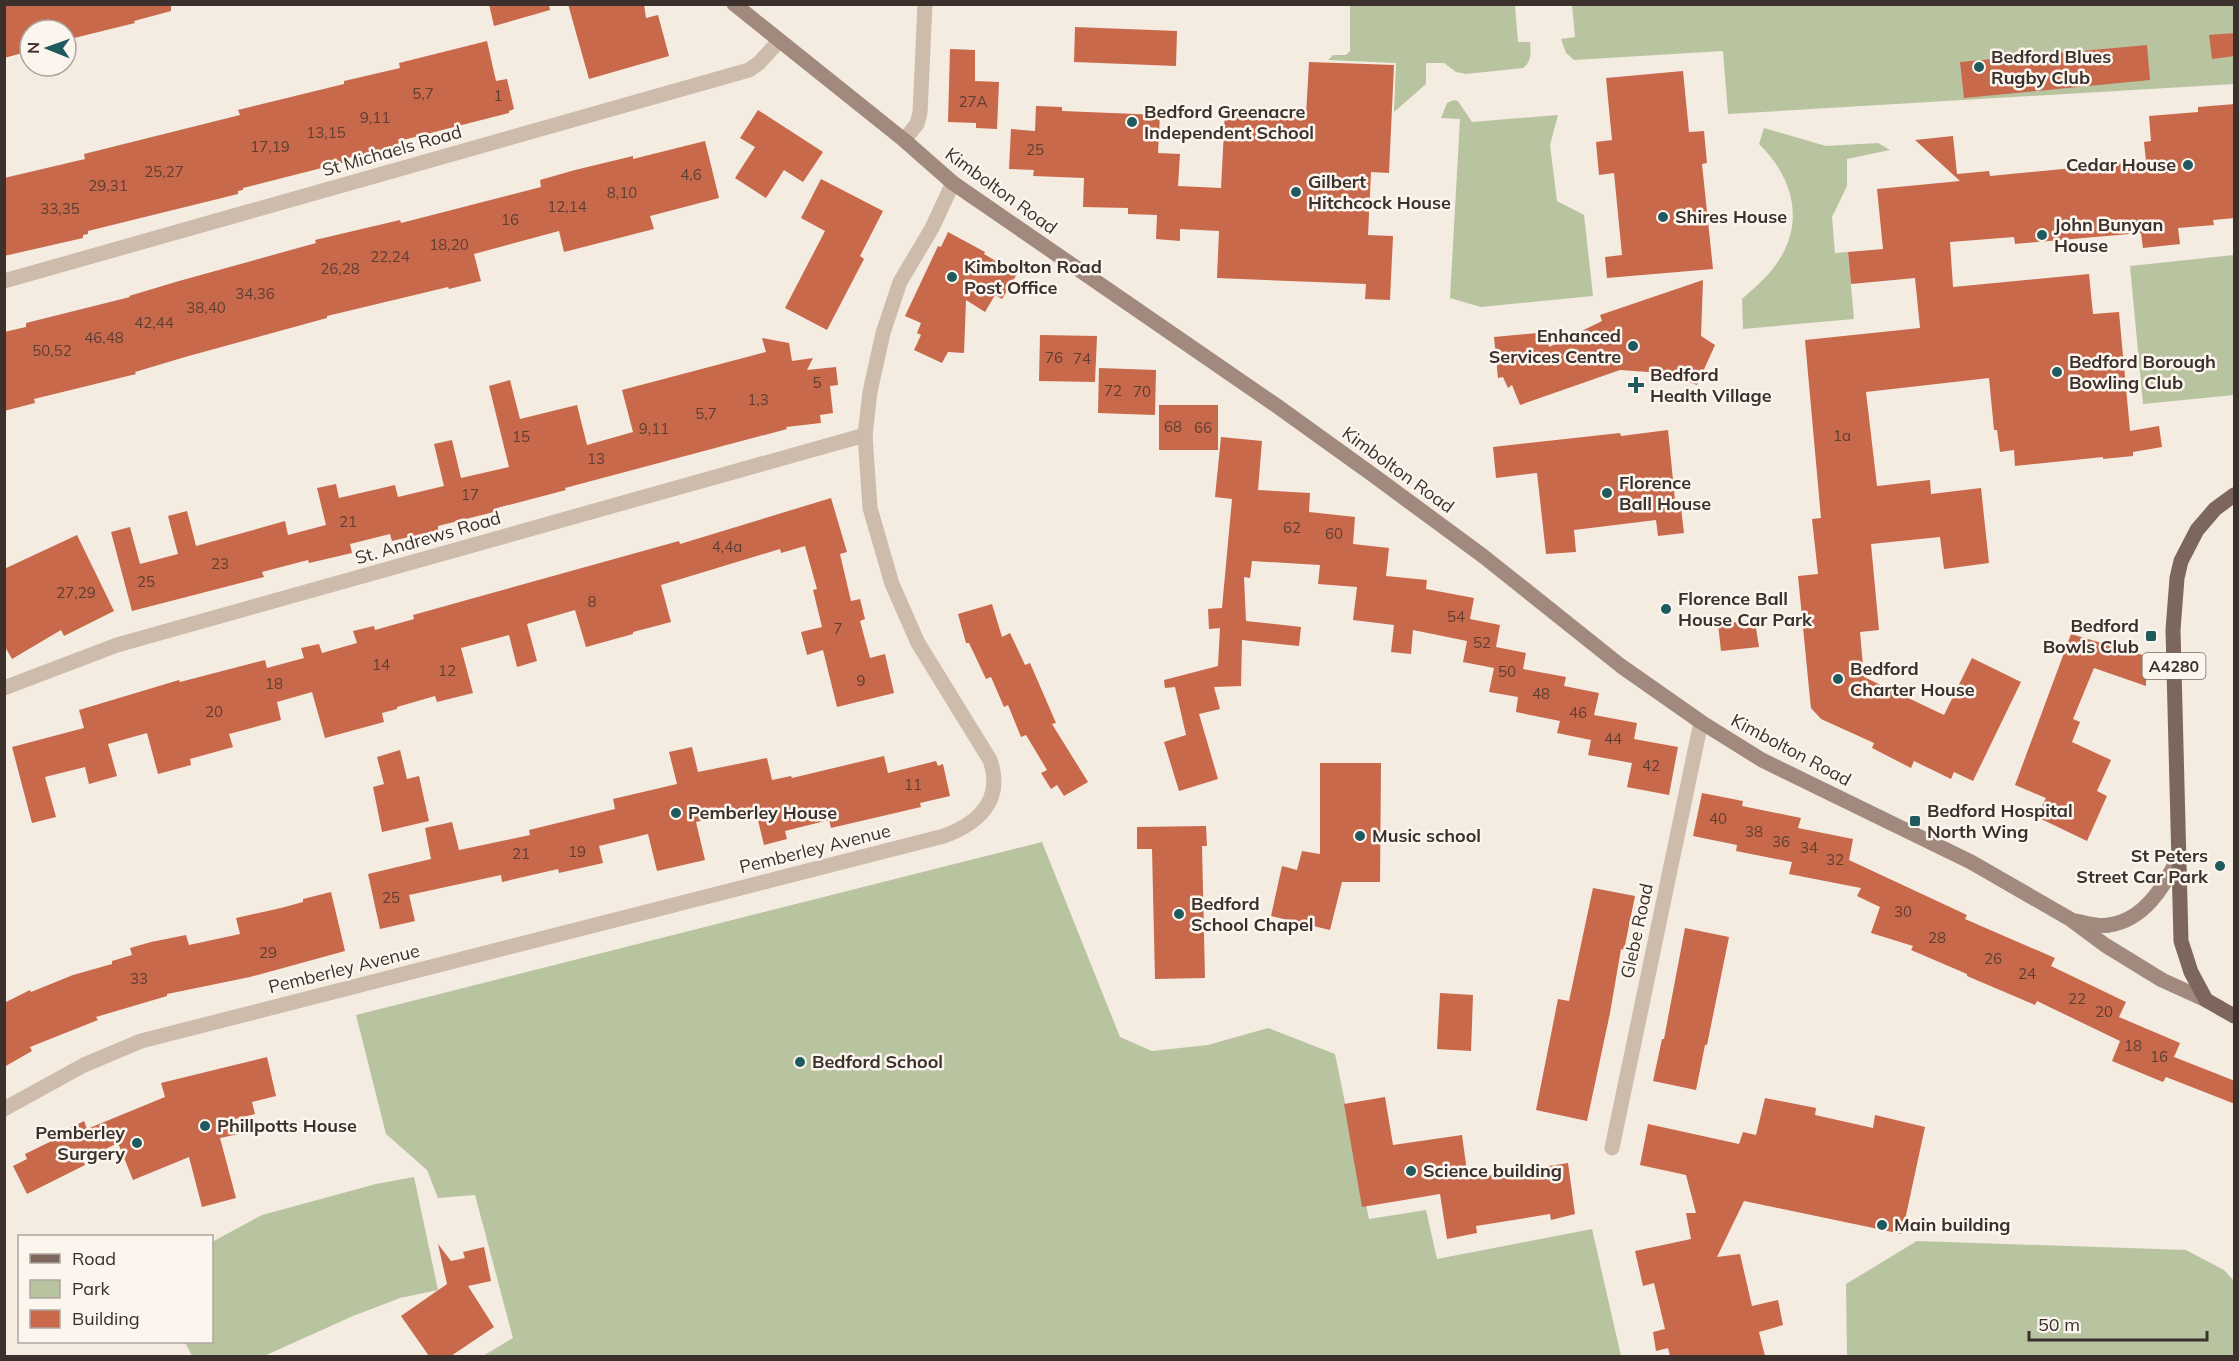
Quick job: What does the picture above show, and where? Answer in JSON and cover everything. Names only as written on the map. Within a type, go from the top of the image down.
[{"type":"main road","name":"Kimbolton Road","points":[[734,4],[904,140],[953,183],[1268,400],[1483,556],[1621,666],[1701,722],[1762,759],[1971,862],[2070,919],[2105,945],[2162,980],[2206,1000]]},
{"type":"main road","name":"A4280","points":[[2206,1000],[2191,972],[2181,940],[2173,630],[2176,578],[2181,561],[2197,530],[2215,509],[2235,495]]},
{"type":"main road","name":"Kimbolton Road","points":[[2070,919],[2108,925],[2132,916],[2160,891],[2178,858]]},
{"type":"main road","points":[[2206,1000],[2235,1016]]},
{"type":"street","points":[[904,140],[917,124],[920,113],[925,4]]},
{"type":"street","name":"St Michaels Road","points":[[4,281],[749,70],[759,63],[779,41]]},
{"type":"street","name":"Pemberley Avenue","points":[[4,1109],[84,1065],[141,1041],[944,836],[965,828],[981,816],[988,804],[995,776],[990,760],[918,643],[892,584],[870,508],[865,435],[870,392],[883,333],[900,282],[932,228],[953,183]]},
{"type":"street","name":"St. Andrews Road","points":[[4,688],[117,645],[865,435]]},
{"type":"street","name":"Glebe Road","points":[[1612,1148],[1701,722]]},
{"type":"green space","points":[[1350,5],[1515,5],[1518,42],[1530,42],[1531,53],[1523,68],[1466,74],[1456,72],[1444,63],[1426,63],[1426,84],[1394,112],[1396,63],[1328,60],[1333,55],[1346,55],[1350,51]]},
{"type":"green space","name":"Bedford Blues Rugby Club","points":[[1572,5],[2234,5],[2234,84],[1728,114],[1723,51],[1574,60],[1566,53],[1561,39],[1575,37]]},
{"type":"green space","points":[[1458,101],[1472,122],[1558,115],[1550,145],[1557,201],[1584,215],[1593,296],[1481,307],[1450,298],[1460,119],[1441,118],[1447,103]]},
{"type":"green space","points":[[1764,128],[1826,146],[1878,143],[1890,150],[1847,159],[1847,186],[1832,217],[1835,253],[1848,252],[1854,319],[1743,329],[1742,299],[1775,266],[1785,250],[1793,218],[1788,186],[1771,157],[1759,144]]},
{"type":"green space","points":[[2234,255],[2234,395],[2143,404],[2130,266]]},
{"type":"green space","points":[[1042,842],[1120,1037],[1152,1051],[1208,1045],[1268,1028],[1335,1054],[1369,1219],[1426,1210],[1437,1259],[1592,1229],[1621,1356],[483,1356],[513,1338],[475,1195],[438,1198],[427,1170],[386,1134],[356,1015]]},
{"type":"green space","points":[[414,1177],[438,1290],[400,1298],[353,1316],[264,1356],[192,1356],[186,1343],[213,1343],[213,1241],[262,1215],[376,1184]]},
{"type":"green space","points":[[1917,1241],[2186,1250],[2224,1270],[2234,1281],[2234,1356],[1847,1356],[1846,1284]]},
{"type":"building","points":[[4,4],[171,4],[171,11],[134,21],[135,23],[78,37],[78,18],[18,18],[18,54],[4,58]]},
{"type":"building","points":[[489,4],[549,4],[550,10],[494,26]]},
{"type":"building","points":[[568,4],[644,4],[646,18],[658,15],[669,56],[589,79]]},
{"type":"building","points":[[1075,27],[1177,31],[1176,66],[1074,62]]},
{"type":"building","points":[[2235,33],[2235,56],[2212,59],[2209,35]]},
{"type":"building","points":[[487,41],[496,81],[507,79],[514,109],[509,113],[403,140],[398,143],[399,146],[243,188],[238,191],[238,194],[88,231],[83,238],[4,256],[4,178],[85,159],[84,154],[240,115],[238,110],[344,84],[344,81],[400,68],[399,63]]},
{"type":"building","points":[[2147,45],[2150,80],[1964,98],[1960,62]]},
{"type":"building","points":[[950,49],[975,50],[975,81],[999,82],[997,129],[976,128],[976,123],[948,122]]},
{"type":"building","name":"Gilbert Hitchcock House","points":[[1309,62],[1394,65],[1389,173],[1371,172],[1368,235],[1393,236],[1390,300],[1365,299],[1366,284],[1217,278],[1219,231],[1180,229],[1180,241],[1156,239],[1157,215],[1128,214],[1128,208],[1083,207],[1084,178],[1033,176],[1034,170],[1009,169],[1011,129],[1035,131],[1036,106],[1062,107],[1062,111],[1160,115],[1158,153],[1180,154],[1178,186],[1221,188],[1225,111],[1306,115]]},
{"type":"building","name":"Shires House","points":[[1683,71],[1689,132],[1704,131],[1707,163],[1702,164],[1713,269],[1607,278],[1605,257],[1622,255],[1614,173],[1599,175],[1596,142],[1612,140],[1606,78]]},
{"type":"building","points":[[2235,104],[2235,218],[2213,220],[2214,225],[2178,228],[2180,244],[2143,248],[2141,233],[2015,244],[2014,237],[1950,242],[1953,287],[2089,274],[2093,314],[2119,312],[2130,431],[2159,426],[2162,447],[2133,452],[2133,456],[2015,466],[2014,450],[2000,452],[1997,430],[1994,430],[1989,378],[1866,392],[1877,486],[1930,480],[1931,494],[1981,488],[1989,563],[1944,569],[1940,537],[1871,544],[1879,630],[1860,632],[1864,677],[1944,715],[1972,658],[2021,682],[1973,781],[1954,772],[1951,779],[1914,761],[1911,768],[1872,748],[1874,743],[1821,719],[1811,708],[1798,576],[1818,574],[1812,519],[1821,518],[1805,340],[1920,328],[1915,278],[1851,284],[1848,252],[1883,249],[1877,189],[1960,181],[1915,140],[1953,136],[1957,174],[1989,171],[1990,176],[2146,161],[2144,142],[2151,141],[2149,116],[2198,112],[2198,107]]},
{"type":"building","points":[[758,110],[823,152],[803,182],[784,170],[766,198],[735,178],[755,147],[740,138]]},
{"type":"building","points":[[705,141],[719,198],[650,216],[654,229],[564,252],[559,231],[474,254],[481,281],[327,316],[327,318],[135,372],[136,374],[34,399],[35,403],[4,411],[4,332],[26,327],[26,323],[130,297],[316,243],[315,240],[400,220],[401,223],[541,187],[540,180],[575,170],[633,156],[633,159]]},
{"type":"building","points":[[821,179],[883,211],[860,256],[864,259],[827,330],[785,308],[825,231],[801,218]]},
{"type":"building","points":[[948,232],[985,252],[984,254],[1017,274],[1002,299],[995,295],[985,312],[966,300],[964,353],[948,352],[942,363],[914,350],[921,335],[917,333],[921,323],[905,316],[938,246],[941,247]]},
{"type":"building","name":"Enhanced Services Centre","points":[[1703,280],[1701,336],[1715,345],[1697,385],[1662,373],[1620,370],[1520,405],[1512,385],[1508,388],[1503,377],[1498,378],[1494,337],[1548,332],[1549,347],[1602,321],[1600,315]]},
{"type":"building","points":[[1040,335],[1097,336],[1095,382],[1039,381]]},
{"type":"building","points":[[762,338],[789,343],[792,361],[813,358],[807,370],[836,367],[838,385],[830,386],[833,413],[820,415],[821,423],[786,427],[787,429],[565,488],[566,490],[497,508],[498,511],[438,526],[438,530],[392,541],[390,534],[350,544],[352,553],[309,563],[308,560],[262,572],[264,577],[132,611],[111,532],[130,527],[140,564],[178,554],[168,516],[187,511],[196,546],[285,521],[288,535],[326,525],[317,488],[336,484],[339,498],[395,485],[398,497],[444,486],[434,444],[452,440],[461,478],[509,467],[489,386],[510,380],[520,419],[577,405],[587,445],[633,432],[622,390],[766,352]]},
{"type":"building","points":[[1099,368],[1156,370],[1155,415],[1098,413]]},
{"type":"building","points":[[1159,405],[1218,405],[1218,450],[1159,450]]},
{"type":"building","name":"Florence Ball House","points":[[1668,430],[1675,500],[1680,500],[1684,533],[1658,536],[1656,520],[1574,530],[1576,552],[1546,554],[1537,473],[1496,478],[1493,447]]},
{"type":"building","points":[[1221,437],[1262,441],[1258,490],[1310,493],[1309,512],[1355,517],[1353,544],[1389,548],[1386,576],[1427,580],[1426,589],[1474,598],[1470,619],[1500,625],[1496,647],[1526,653],[1523,669],[1566,677],[1564,686],[1599,693],[1594,715],[1637,723],[1634,739],[1678,747],[1669,795],[1627,787],[1632,763],[1588,755],[1591,740],[1557,733],[1560,721],[1516,712],[1518,697],[1489,692],[1494,668],[1463,662],[1467,641],[1413,630],[1411,654],[1391,652],[1394,625],[1353,620],[1357,587],[1318,584],[1320,565],[1252,561],[1250,578],[1244,577],[1246,621],[1301,627],[1299,646],[1242,640],[1241,686],[1214,687],[1220,709],[1199,714],[1218,779],[1179,791],[1164,742],[1186,735],[1175,687],[1165,688],[1164,680],[1218,666],[1220,628],[1209,629],[1208,609],[1222,608],[1232,499],[1215,497]]},
{"type":"building","points":[[831,498],[847,552],[840,554],[851,601],[860,599],[865,619],[860,621],[870,658],[885,654],[894,693],[837,707],[823,650],[807,655],[801,632],[822,627],[813,590],[817,589],[805,546],[781,553],[780,549],[661,585],[671,622],[633,632],[633,634],[586,647],[575,610],[527,624],[537,661],[517,667],[509,635],[461,648],[473,693],[437,702],[435,696],[397,707],[397,709],[382,713],[384,722],[325,738],[312,692],[277,702],[281,720],[229,734],[233,747],[190,759],[191,765],[158,774],[147,733],[108,744],[117,776],[89,784],[85,767],[45,777],[56,817],[32,823],[12,747],[84,728],[79,710],[179,680],[180,682],[265,660],[267,668],[304,658],[301,648],[319,644],[322,653],[357,643],[353,631],[374,626],[375,630],[414,619],[413,615],[679,541],[680,544]]},
{"type":"building","points":[[77,535],[114,611],[64,636],[61,630],[12,659],[4,645],[4,569]]},
{"type":"building","points":[[992,604],[1002,637],[1010,633],[1025,665],[1030,663],[1056,723],[1052,724],[1088,782],[1064,796],[1057,785],[1051,789],[1041,773],[1047,770],[1026,735],[1021,737],[1008,705],[1004,707],[991,677],[986,679],[969,643],[966,643],[958,614]]},
{"type":"building","points":[[1748,621],[1749,628],[1756,628],[1759,647],[1721,651],[1718,624]]},
{"type":"building","points":[[2071,634],[2146,656],[2146,686],[2094,668],[2073,719],[2080,722],[2072,742],[2111,760],[2097,791],[2107,796],[2087,841],[2037,817],[2046,798],[2015,785]]},
{"type":"building","points":[[692,747],[698,772],[767,758],[772,780],[791,776],[792,778],[884,756],[888,773],[936,761],[938,766],[943,764],[950,796],[920,803],[921,807],[831,828],[829,820],[785,831],[787,839],[764,845],[755,808],[696,822],[705,860],[657,871],[648,834],[599,846],[603,863],[559,873],[558,869],[502,882],[501,875],[409,895],[415,921],[380,929],[368,874],[431,859],[425,828],[452,822],[459,850],[530,835],[529,830],[615,809],[613,799],[677,784],[669,752]]},
{"type":"building","points":[[400,750],[407,779],[419,776],[429,821],[382,832],[373,787],[384,784],[377,757]]},
{"type":"building","name":"Music school","points":[[1320,763],[1381,763],[1380,882],[1342,882],[1330,930],[1271,916],[1282,866],[1297,870],[1302,851],[1320,854]]},
{"type":"building","points":[[1702,793],[1743,801],[1742,806],[1801,818],[1798,828],[1853,839],[1849,860],[1967,915],[1965,919],[2055,958],[2051,966],[2126,1002],[2119,1017],[2180,1043],[2174,1057],[2235,1081],[2235,1104],[2166,1077],[2163,1082],[2112,1061],[2120,1041],[2037,1001],[2035,1005],[1967,976],[1967,974],[1911,950],[1913,946],[1871,933],[1880,907],[1857,896],[1861,888],[1789,874],[1792,862],[1736,851],[1737,845],[1693,836]]},
{"type":"building","name":"Bedford School Chapel","points":[[1206,826],[1207,846],[1202,846],[1205,978],[1155,979],[1152,849],[1137,849],[1137,827]]},
{"type":"building","points":[[1593,888],[1635,896],[1624,950],[1621,949],[1587,1121],[1536,1110],[1558,999],[1569,1001]]},
{"type":"building","points":[[331,892],[345,951],[250,977],[167,994],[167,996],[96,1017],[98,1020],[30,1047],[32,1051],[4,1067],[4,1003],[30,990],[31,992],[73,975],[112,964],[112,961],[132,955],[130,948],[186,935],[189,945],[240,934],[236,918],[303,902],[303,899]]},
{"type":"building","points":[[1685,928],[1729,937],[1696,1090],[1653,1081],[1662,1039],[1664,1039]]},
{"type":"building","points":[[1440,993],[1473,995],[1471,1051],[1437,1049]]},
{"type":"building","points":[[267,1057],[276,1096],[252,1102],[255,1114],[235,1119],[239,1134],[220,1138],[236,1198],[202,1207],[189,1157],[133,1180],[118,1143],[83,1160],[85,1165],[27,1194],[13,1166],[27,1159],[25,1154],[68,1133],[66,1130],[84,1121],[87,1129],[165,1097],[161,1083]]},
{"type":"building","name":"Science building","points":[[1385,1097],[1393,1145],[1462,1135],[1468,1179],[1568,1163],[1575,1214],[1551,1220],[1550,1214],[1476,1226],[1477,1233],[1447,1239],[1440,1194],[1362,1207],[1344,1104]]},
{"type":"building","name":"Main building","points":[[1765,1098],[1816,1108],[1815,1115],[1873,1128],[1875,1115],[1925,1127],[1902,1234],[1744,1201],[1717,1257],[1740,1254],[1752,1306],[1778,1300],[1783,1325],[1759,1332],[1765,1356],[1670,1356],[1668,1348],[1656,1351],[1653,1332],[1665,1329],[1654,1283],[1643,1286],[1635,1251],[1691,1239],[1686,1213],[1696,1213],[1686,1175],[1640,1165],[1648,1124],[1739,1144],[1743,1132],[1756,1135]]},
{"type":"building","points":[[438,1244],[451,1261],[465,1258],[463,1252],[484,1247],[491,1281],[468,1286],[494,1327],[451,1356],[429,1356],[401,1316],[447,1284]]},
{"type":"place","name":"Bedford Blues Rugby Club","points":[[1979,67]]},
{"type":"place","name":"Bedford Greenacre Independent School","points":[[1132,122]]},
{"type":"place","name":"Cedar House","points":[[2188,165]]},
{"type":"place","name":"Gilbert Hitchcock House","points":[[1296,192]]},
{"type":"place","name":"Shires House","points":[[1663,217]]},
{"type":"place","name":"John Bunyan House","points":[[2042,235]]},
{"type":"place","name":"Kimbolton Road Post Office","points":[[952,277]]},
{"type":"place","name":"Enhanced Services Centre","points":[[1633,346]]},
{"type":"place","name":"Bedford Borough Bowling Club","points":[[2057,372]]},
{"type":"place","name":"Bedford Health Village","points":[[1636,385]]},
{"type":"place","name":"Florence Ball House","points":[[1607,493]]},
{"type":"place","name":"Florence Ball House Car Park","points":[[1666,609]]},
{"type":"place","name":"Bedford Bowls Club","points":[[2151,636]]},
{"type":"place","name":"Bedford Charter House","points":[[1838,679]]},
{"type":"place","name":"Pemberley House","points":[[676,813]]},
{"type":"place","name":"Bedford Hospital North Wing","points":[[1915,821]]},
{"type":"place","name":"Music school","points":[[1360,836]]},
{"type":"place","name":"St Peters Street Car Park","points":[[2220,866]]},
{"type":"place","name":"Bedford School Chapel","points":[[1179,914]]},
{"type":"place","name":"Bedford School","points":[[800,1062]]},
{"type":"place","name":"Phillpotts House","points":[[205,1126]]},
{"type":"place","name":"Pemberley Surgery","points":[[137,1143]]},
{"type":"place","name":"Science building","points":[[1411,1171]]},
{"type":"place","name":"Main building","points":[[1882,1225]]}]
